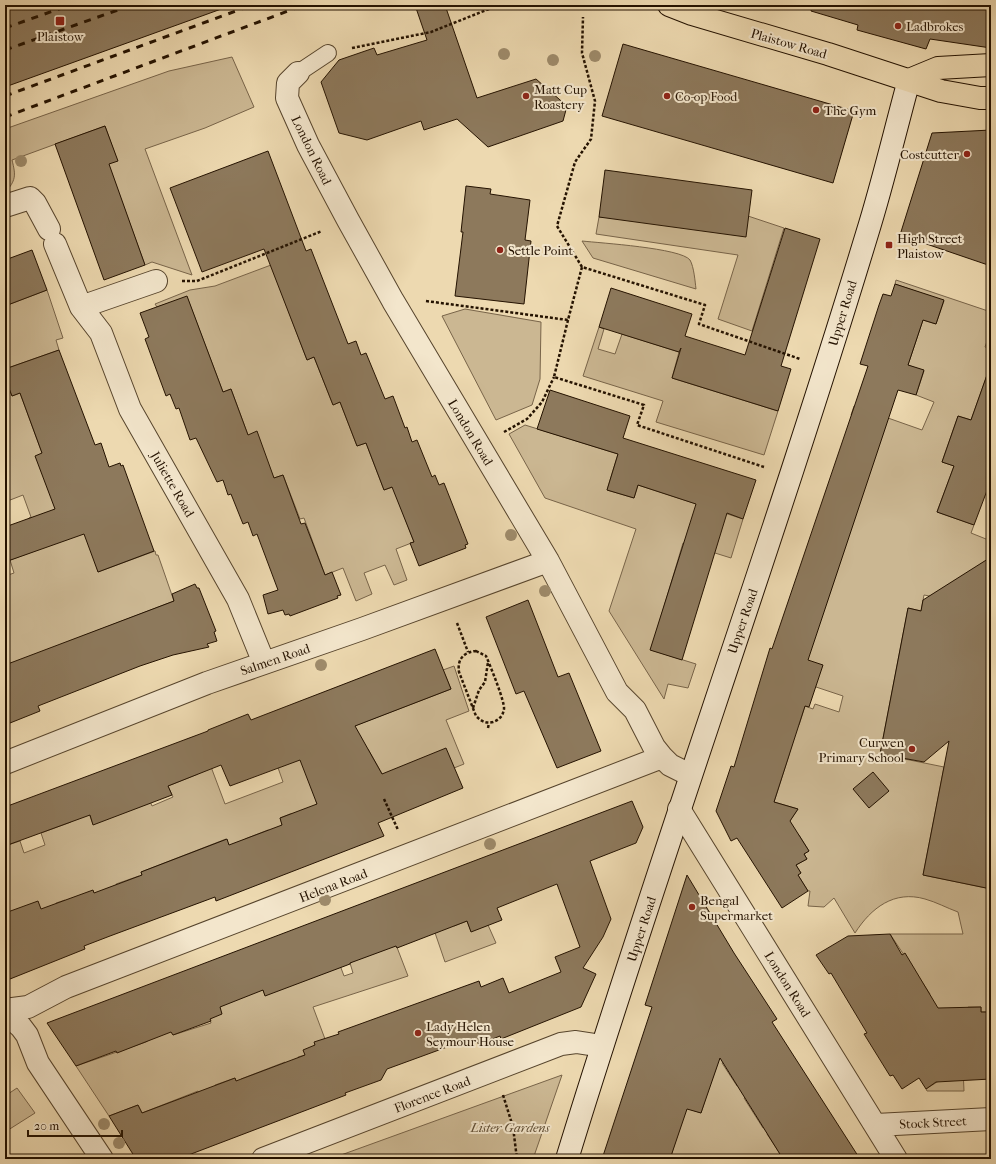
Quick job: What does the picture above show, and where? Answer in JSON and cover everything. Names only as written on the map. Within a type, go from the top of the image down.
[{"type":"main road","name":"Plaistow Road","points":[[669,5],[692,14],[941,91],[980,98],[991,98]]},
{"type":"main road","points":[[909,80],[938,68],[991,65]]},
{"type":"street","name":"London Road","points":[[298,73],[288,83],[288,98],[308,145],[393,301],[548,562],[617,692],[634,710],[654,747],[662,757],[670,764],[690,776]]},
{"type":"street","name":"Upper Road","points":[[567,1159],[602,1046],[690,776],[791,475],[868,232],[909,80]]},
{"type":"street","name":"Juliette Road","points":[[5,206],[30,198],[36,203],[52,236],[81,307],[101,333],[130,409],[238,598],[264,663]]},
{"type":"street","points":[[81,307],[156,281]]},
{"type":"street","name":"Salmen Road","points":[[5,763],[200,686],[548,562]]},
{"type":"street","name":"Helena Road","points":[[5,1010],[28,1007],[66,987],[662,757]]},
{"type":"street","name":"London Road","points":[[680,809],[896,1159]]},
{"type":"street","points":[[5,1014],[27,1035],[38,1063],[102,1159]]},
{"type":"street","name":"Florence Road","points":[[263,1159],[561,1044],[576,1042],[602,1046]]},
{"type":"street","name":"Stock Street","points":[[876,1125],[991,1119]]},
{"type":"lane","points":[[298,73],[328,53]]},
{"type":"path","points":[[328,53],[431,32],[499,5]]},
{"type":"path","points":[[583,17],[582,53],[595,100],[591,139],[575,162],[557,226],[582,266],[705,305],[699,324],[825,367]]},
{"type":"path","points":[[156,281],[197,281],[348,220]]},
{"type":"path","points":[[478,444],[527,420],[542,402],[554,377],[582,266]]},
{"type":"path","points":[[393,301],[435,301],[568,320]]},
{"type":"path","points":[[554,377],[644,405],[637,425],[791,475]]},
{"type":"path","points":[[476,651],[486,656],[488,662],[505,707],[502,716],[498,720],[489,723],[480,720],[473,708],[459,672],[459,662],[466,653],[476,651]]},
{"type":"path","points":[[473,708],[479,690],[485,682],[488,662]]},
{"type":"path","points":[[488,728],[489,723]]},
{"type":"path","points":[[495,1070],[513,1127],[517,1159]]},
{"type":"green space","points":[[232,57],[254,107],[205,128],[145,149],[192,275],[152,262],[145,265],[108,164],[117,160],[105,126],[12,160],[14,178],[5,193],[5,129],[169,71]]},
{"type":"green space","points":[[748,216],[784,228],[752,331],[718,319],[738,255],[596,234],[599,217]]},
{"type":"green space","points":[[582,241],[657,249],[684,256],[690,260],[696,289],[593,258]]},
{"type":"green space","points":[[271,265],[307,360],[314,357],[333,405],[340,402],[357,446],[366,443],[384,490],[393,487],[414,542],[396,549],[407,580],[394,585],[385,565],[364,573],[372,594],[356,601],[343,568],[325,575],[304,518],[300,519],[283,475],[274,478],[248,435],[231,389],[223,392],[187,297],[157,307],[155,304],[190,290],[215,286]]},
{"type":"green space","points":[[896,280],[991,312],[991,330],[985,347],[991,349],[991,364],[971,420],[958,416],[942,462],[954,466],[937,512],[974,525],[971,533],[991,541],[991,557],[951,600],[924,595],[921,611],[908,608],[880,754],[944,767],[923,875],[991,889],[991,1012],[981,1012],[981,1007],[968,1007],[961,1023],[964,1091],[927,1091],[926,1089],[945,1077],[922,999],[930,994],[890,934],[963,934],[958,912],[925,899],[903,897],[893,899],[884,903],[868,916],[855,933],[834,898],[824,907],[808,906],[810,891],[808,891],[798,875],[801,873],[796,865],[807,859],[804,854],[809,851],[799,835],[783,845],[778,838],[798,809],[774,802],[789,755],[795,724],[799,725],[805,706],[813,709],[815,704],[839,712],[843,696],[816,687],[790,654],[827,601],[885,426],[851,415],[854,406],[922,430],[934,402],[916,395],[924,371],[908,365],[923,320],[936,324],[944,301],[895,284]]},
{"type":"green space","points":[[47,290],[63,338],[56,340],[59,350],[5,369],[5,306]]},
{"type":"green space","points":[[465,309],[541,322],[540,379],[532,405],[496,420],[442,316]]},
{"type":"green space","points":[[599,327],[604,329],[598,349],[615,354],[622,334],[679,352],[672,378],[778,411],[764,455],[656,422],[663,401],[583,376]]},
{"type":"green space","points":[[5,378],[12,396],[20,393],[42,453],[81,506],[98,572],[155,551],[156,555],[158,555],[174,601],[70,641],[5,679],[5,576],[14,573],[10,560],[40,549],[23,495],[5,502]]},
{"type":"green space","points":[[525,425],[618,454],[607,490],[634,498],[638,485],[743,519],[731,558],[683,543],[651,650],[696,664],[688,688],[668,684],[664,699],[609,611],[636,529],[545,498],[509,434]]},
{"type":"green space","points":[[454,666],[469,711],[446,720],[464,764],[454,768],[400,805],[368,749],[325,797],[316,801],[319,810],[290,814],[280,818],[286,836],[268,830],[245,839],[233,856],[226,839],[141,872],[147,889],[139,876],[116,884],[119,895],[67,904],[65,900],[56,903],[63,921],[5,913],[5,846],[20,841],[24,853],[45,845],[41,833],[71,822],[83,798],[93,824],[147,794],[152,806],[173,797],[168,786],[198,774],[185,740],[199,735],[225,804],[283,782],[268,739],[349,728],[451,689],[443,670]]},
{"type":"green space","points":[[447,906],[454,926],[467,921],[471,931],[488,925],[496,943],[445,962],[432,924]]},
{"type":"green space","points":[[393,937],[408,976],[313,1007],[325,1039],[315,1043],[315,1045],[305,1055],[298,1057],[303,1071],[291,1076],[285,1062],[241,1079],[247,1095],[242,1097],[235,1078],[215,1085],[216,1088],[199,1094],[198,1091],[142,1113],[138,1105],[109,1116],[76,1066],[146,1042],[169,1026],[173,1035],[211,1023],[210,1019],[215,996],[263,990],[265,995],[334,949],[344,976],[353,973],[350,963]]},
{"type":"green space","points":[[746,1047],[722,1063],[737,1086],[761,1071],[768,1082],[744,1098],[763,1128],[788,1113],[791,1118],[767,1134],[783,1158],[809,1159],[670,1159],[686,1108],[701,1113],[707,1094],[704,1055]]},
{"type":"green space","name":"Lister Gardens","points":[[562,1075],[533,1159],[330,1159]]},
{"type":"green space","points":[[17,1088],[35,1113],[5,1132],[5,1096]]},
{"type":"building","points":[[5,5],[224,5],[224,8],[5,87]]},
{"type":"building","points":[[415,5],[445,5],[477,98],[536,79],[567,106],[563,121],[488,147],[457,119],[424,130],[421,121],[367,140],[339,133],[321,82],[339,60],[374,48],[377,55],[427,40]]},
{"type":"building","points":[[812,5],[991,5],[991,48],[930,39],[926,49],[857,30],[858,25],[811,11]]},
{"type":"building","points":[[623,44],[854,111],[833,183],[602,116]]},
{"type":"building","points":[[105,126],[118,161],[109,164],[145,265],[104,280],[55,144]]},
{"type":"building","points":[[991,130],[991,266],[900,235],[932,133]]},
{"type":"building","points":[[268,151],[306,251],[311,249],[348,344],[356,341],[361,355],[366,353],[385,399],[393,396],[405,428],[407,427],[412,442],[417,440],[432,477],[435,475],[439,485],[444,483],[468,544],[465,545],[466,548],[419,566],[410,543],[414,542],[392,487],[384,490],[366,443],[357,446],[340,402],[333,405],[314,357],[307,360],[264,249],[202,272],[170,188]]},
{"type":"building","points":[[605,170],[752,190],[746,237],[599,217]]},
{"type":"building","name":"Settle Point","points":[[466,186],[491,189],[490,194],[530,200],[525,240],[531,241],[524,304],[455,296],[463,232],[461,232]]},
{"type":"building","points":[[785,228],[820,239],[781,366],[791,369],[778,411],[672,378],[681,348],[679,352],[599,327],[611,288],[692,314],[685,336],[745,355]]},
{"type":"building","points":[[32,250],[47,290],[5,306],[5,260]]},
{"type":"building","points":[[895,284],[944,300],[936,324],[923,320],[908,365],[924,370],[916,395],[898,390],[808,660],[823,665],[809,707],[805,706],[774,802],[798,809],[790,821],[809,851],[804,854],[807,859],[796,865],[801,873],[798,875],[808,891],[782,908],[737,838],[731,841],[716,811],[731,766],[734,767],[770,648],[772,649],[868,366],[860,364],[879,305],[883,294],[891,296]]},
{"type":"building","points":[[187,296],[223,392],[231,389],[248,435],[257,431],[274,478],[283,475],[301,524],[305,523],[325,575],[332,572],[341,595],[337,596],[338,598],[290,616],[289,614],[285,615],[283,610],[268,614],[263,595],[278,590],[257,534],[253,536],[248,522],[243,524],[231,494],[228,495],[223,480],[217,482],[196,438],[190,440],[179,408],[176,409],[170,394],[166,396],[145,339],[149,337],[140,313]]},
{"type":"building","points":[[59,350],[95,445],[101,443],[109,467],[120,463],[121,466],[123,465],[154,551],[98,572],[84,534],[5,562],[5,527],[55,509],[35,456],[42,453],[20,393],[12,396],[5,378],[5,369]]},
{"type":"building","points":[[988,372],[991,373],[991,480],[974,525],[937,512],[954,466],[942,462],[958,416],[971,420]]},
{"type":"building","points":[[550,390],[630,416],[623,438],[756,480],[743,519],[727,513],[682,660],[650,650],[696,504],[638,485],[634,498],[607,490],[618,454],[537,429]]},
{"type":"building","points":[[991,557],[991,889],[923,875],[949,741],[924,762],[880,754],[908,608],[921,611],[923,600]]},
{"type":"building","points":[[195,584],[197,588],[199,588],[216,631],[214,632],[217,641],[207,644],[209,647],[173,655],[140,666],[38,706],[40,711],[5,725],[5,665],[174,601],[172,594]]},
{"type":"building","points":[[528,600],[558,677],[569,673],[601,751],[557,768],[524,691],[516,694],[486,617]]},
{"type":"building","points":[[435,649],[451,689],[355,726],[382,774],[446,748],[463,788],[378,823],[384,836],[216,901],[215,897],[110,936],[84,946],[85,949],[5,981],[5,913],[38,901],[41,909],[93,890],[94,893],[142,875],[141,872],[227,839],[229,845],[282,825],[280,818],[317,804],[300,760],[230,786],[221,765],[168,786],[172,795],[93,825],[90,815],[5,846],[5,807],[208,731],[248,714],[251,720]]},
{"type":"building","points":[[873,772],[889,791],[869,808],[853,789]]},
{"type":"building","points":[[632,801],[643,827],[636,843],[590,861],[611,919],[603,937],[583,968],[596,974],[581,1007],[501,1039],[500,1036],[480,1044],[469,1039],[387,1069],[381,1080],[345,1093],[346,1095],[178,1159],[136,1159],[109,1116],[138,1105],[142,1113],[235,1078],[236,1081],[305,1055],[303,1050],[315,1045],[314,1042],[339,1034],[338,1032],[479,981],[481,987],[503,978],[509,993],[561,972],[555,957],[580,947],[557,884],[497,908],[502,920],[471,932],[467,921],[397,948],[396,946],[350,963],[265,996],[263,990],[220,1007],[222,1014],[210,1019],[211,1021],[173,1035],[171,1032],[117,1053],[116,1051],[76,1066],[47,1023]]},
{"type":"building","points":[[687,875],[734,953],[777,1019],[772,1022],[860,1159],[783,1159],[720,1058],[701,1113],[687,1109],[670,1159],[602,1159],[652,1007],[645,1005]]},
{"type":"building","points":[[890,934],[902,955],[905,953],[938,1008],[981,1007],[981,1012],[991,1012],[991,1079],[936,1082],[926,1089],[919,1078],[902,1089],[893,1075],[890,1076],[864,1034],[867,1033],[831,973],[829,974],[816,955],[848,936]]},
{"type":"railway","points":[[5,28],[70,5]]},
{"type":"railway","points":[[5,50],[132,5]]},
{"type":"railway","points":[[5,96],[252,5]]},
{"type":"railway","points":[[5,117],[304,5]]},
{"type":"place","name":"Plaistow","points":[[60,21]]},
{"type":"place","name":"Ladbrokes","points":[[898,26]]},
{"type":"place","name":"Matt Cup Roastery","points":[[526,96]]},
{"type":"place","name":"Co-op Food","points":[[667,96]]},
{"type":"place","name":"The Gym","points":[[816,110]]},
{"type":"place","name":"Costcutter","points":[[967,154]]},
{"type":"place","name":"High Street Plaistow","points":[[889,245]]},
{"type":"place","name":"Settle Point","points":[[500,250]]},
{"type":"place","name":"Curwen Primary School","points":[[912,749]]},
{"type":"place","name":"Bengal Supermarket","points":[[692,907]]},
{"type":"place","name":"Lady Helen Seymour House","points":[[418,1033]]}]
